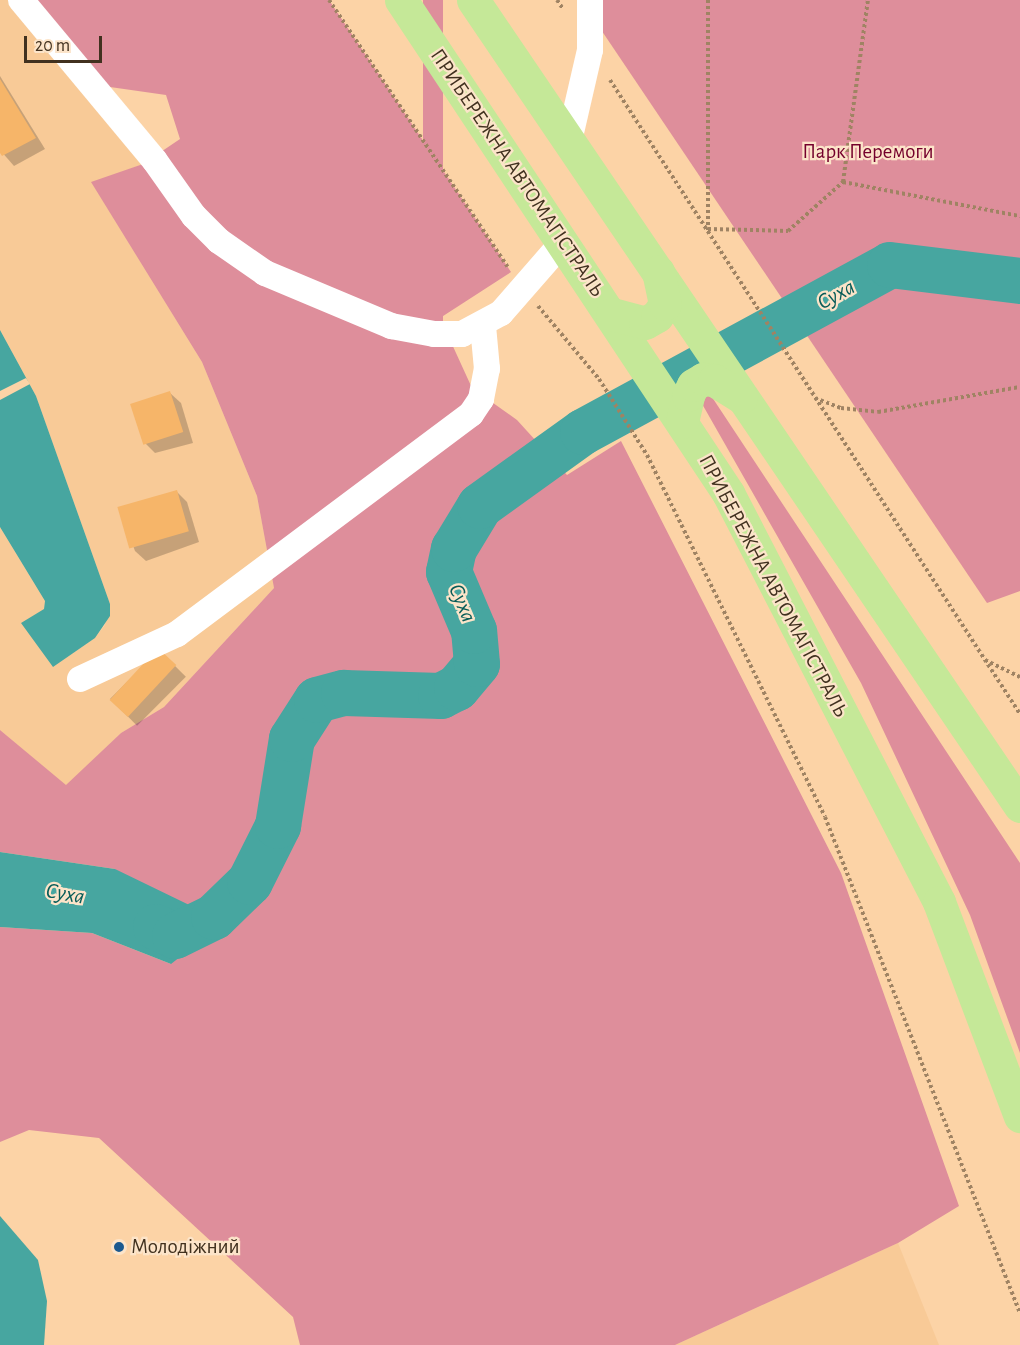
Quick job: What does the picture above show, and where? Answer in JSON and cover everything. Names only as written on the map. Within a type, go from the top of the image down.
[{"type":"main road","name":"ПРИБЕРЕЖНА АВТОМАГІСТРАЛЬ","points":[[401,0],[613,316],[728,493],[939,902],[1020,1116]]},
{"type":"main road","points":[[473,0],[779,455],[1020,806]]},
{"type":"main road","points":[[613,316],[645,324],[657,316],[665,303],[660,275]]},
{"type":"main road","points":[[682,422],[688,395],[703,379],[714,380],[741,397]]},
{"type":"lane","points":[[21,0],[219,242],[265,273],[391,326],[434,334],[462,334],[483,326],[524,290],[562,243]]},
{"type":"lane","points":[[569,141],[590,50],[590,0]]},
{"type":"lane","points":[[80,679],[177,634],[471,414],[481,399],[487,369],[483,326]]},
{"type":"path","points":[[329,0],[524,290],[599,379],[647,455],[825,817],[1020,1313]]},
{"type":"path","points":[[557,0],[1020,714]]},
{"type":"path","points":[[708,0],[708,231]]},
{"type":"path","points":[[708,231],[788,231],[843,182],[868,0]]},
{"type":"path","points":[[843,182],[1020,216]]},
{"type":"path","points":[[815,398],[841,408],[878,412],[1020,387]]},
{"type":"path","points":[[985,660],[1020,677]]},
{"type":"shaded area","points":[[0,0],[33,0],[143,164],[92,183],[202,362],[257,496],[274,588],[164,707],[121,733],[66,786],[0,730],[0,527],[45,601],[44,609],[22,623],[53,667],[95,638],[105,625],[110,604],[36,396],[0,330]]},
{"type":"shaded area","points":[[898,1243],[939,1345],[675,1345]]},
{"type":"green space","points":[[33,0],[329,0],[511,272],[440,318],[472,388],[517,420],[567,475],[621,441],[841,873],[959,1206],[898,1243],[675,1345],[300,1345],[293,1317],[99,1138],[29,1130],[0,1142],[0,927],[92,933],[171,964],[115,869],[0,852],[0,730],[66,785],[121,733],[164,707],[274,588],[257,496],[202,362],[91,182],[143,164],[180,139],[166,95],[103,86]]},
{"type":"green space","points":[[423,0],[443,0],[443,371],[423,371]]},
{"type":"green space","name":"Парк Перемоги","points":[[581,0],[1020,0],[1020,591],[987,603]]},
{"type":"green space","points":[[702,382],[1020,863],[1020,1053],[970,915],[861,683],[697,395]]},
{"type":"water","points":[[0,330],[36,396],[110,604],[110,616],[95,638],[53,667],[21,623],[44,609],[45,601],[0,527]]},
{"type":"water","points":[[0,852],[115,869],[214,917],[218,927],[171,964],[92,933],[0,927]]},
{"type":"water","points":[[0,1216],[38,1260],[47,1301],[44,1345],[0,1345]]},
{"type":"pier","points":[[26,378],[30,384],[0,400],[0,391]]},
{"type":"building","points":[[0,79],[36,138],[2,156],[0,153]]},
{"type":"building","points":[[170,391],[183,432],[143,445],[130,404]]},
{"type":"building","points":[[177,490],[189,531],[129,548],[117,507]]},
{"type":"building","points":[[158,648],[176,665],[128,717],[110,700]]},
{"type":"waterway","name":"Суха","points":[[156,927],[175,936],[214,917],[250,882],[278,826],[292,739],[317,700],[344,693],[441,696],[457,688],[477,664],[474,631],[449,572],[454,549],[480,506],[583,432],[890,265],[1020,281]]},
{"type":"place","name":"Молодіжний","points":[[119,1247]]}]
